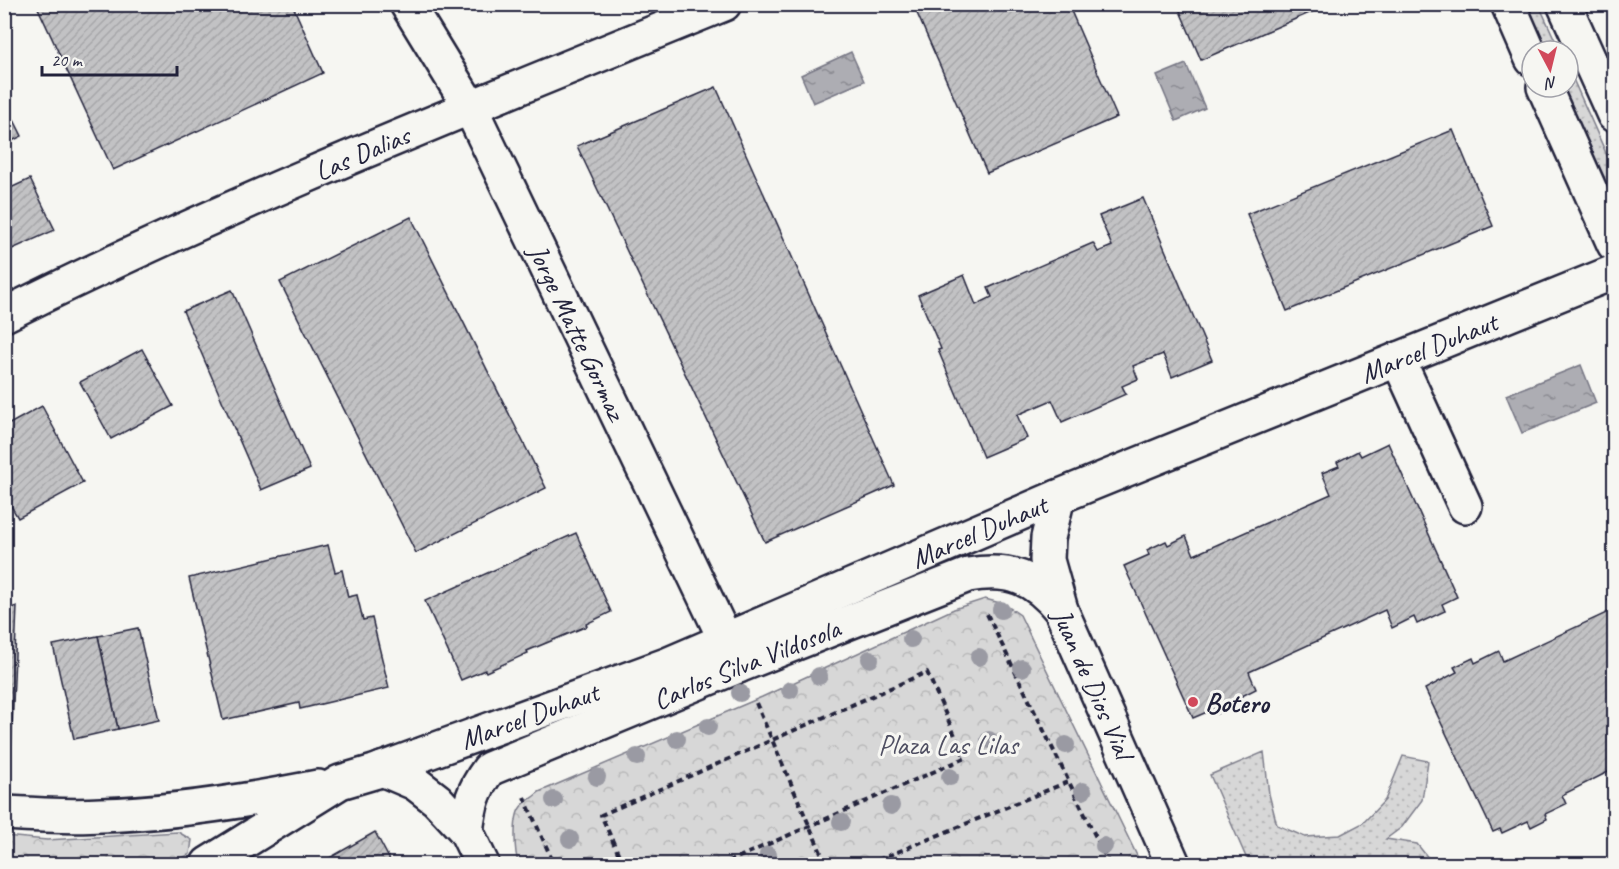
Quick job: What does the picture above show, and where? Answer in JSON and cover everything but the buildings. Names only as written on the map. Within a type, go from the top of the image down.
[{"type":"street","name":"Jorge Matte Gormaz","points":[[407,4],[470,107],[731,653]]},
{"type":"street","name":"Las Dalias","points":[[4,315],[172,235],[470,107],[724,4]]},
{"type":"street","points":[[1508,4],[1523,39]]},
{"type":"street","points":[[1564,4],[1614,116]]},
{"type":"street","points":[[1550,99],[1614,244]]},
{"type":"street","name":"Marcel Duhaut","points":[[4,813],[100,816],[151,812],[267,797],[340,782],[382,769],[669,664],[731,653],[799,610],[1058,496],[1614,272]]},
{"type":"street","points":[[1398,359],[1465,506]]},
{"type":"street","name":"Juan de Dios Vial","points":[[1058,496],[1048,538],[1047,560],[1061,610],[1173,864]]},
{"type":"street","name":"Carlos Silva Vildosola","points":[[466,831],[471,799],[489,769],[731,653],[968,574],[989,571],[1011,574],[1031,581],[1048,594],[1061,610]]},
{"type":"street","points":[[382,769],[415,783],[436,800],[466,831],[482,864]]},
{"type":"street","name":"Marcel Duhaut","points":[[208,864],[340,782]]},
{"type":"path","points":[[968,574],[1109,864]]},
{"type":"path","points":[[623,864],[601,815],[927,672],[965,758],[723,864]]},
{"type":"path","points":[[769,730],[825,864]]},
{"type":"path","points":[[507,760],[554,864]]},
{"type":"path","points":[[868,864],[1070,781]]},
{"type":"green space","points":[[1516,5],[1539,5],[1555,39],[1532,39]]},
{"type":"green space","points":[[1580,95],[1614,171],[1614,222],[1558,99],[1580,99]]},
{"type":"green space","name":"Plaza Las Lilas","points":[[985,599],[1004,604],[1020,615],[1141,864],[519,864],[516,852],[516,820],[522,806],[539,792],[762,697],[954,609]]},
{"type":"green space","points":[[1264,752],[1269,794],[1277,825],[1305,837],[1340,835],[1363,823],[1385,800],[1403,756],[1428,761],[1422,800],[1402,827],[1386,839],[1417,844],[1429,859],[1417,864],[1249,864],[1210,775]]},
{"type":"green space","points":[[178,832],[192,840],[190,854],[171,864],[5,864],[5,836],[47,840]]},
{"type":"water","points":[[851,52],[864,81],[813,103],[801,75]]},
{"type":"water","points":[[1186,64],[1205,108],[1176,121],[1157,76]]},
{"type":"water","points":[[1581,365],[1596,403],[1522,433],[1506,395]]},
{"type":"place","name":"Botero","points":[[1193,702]]}]
